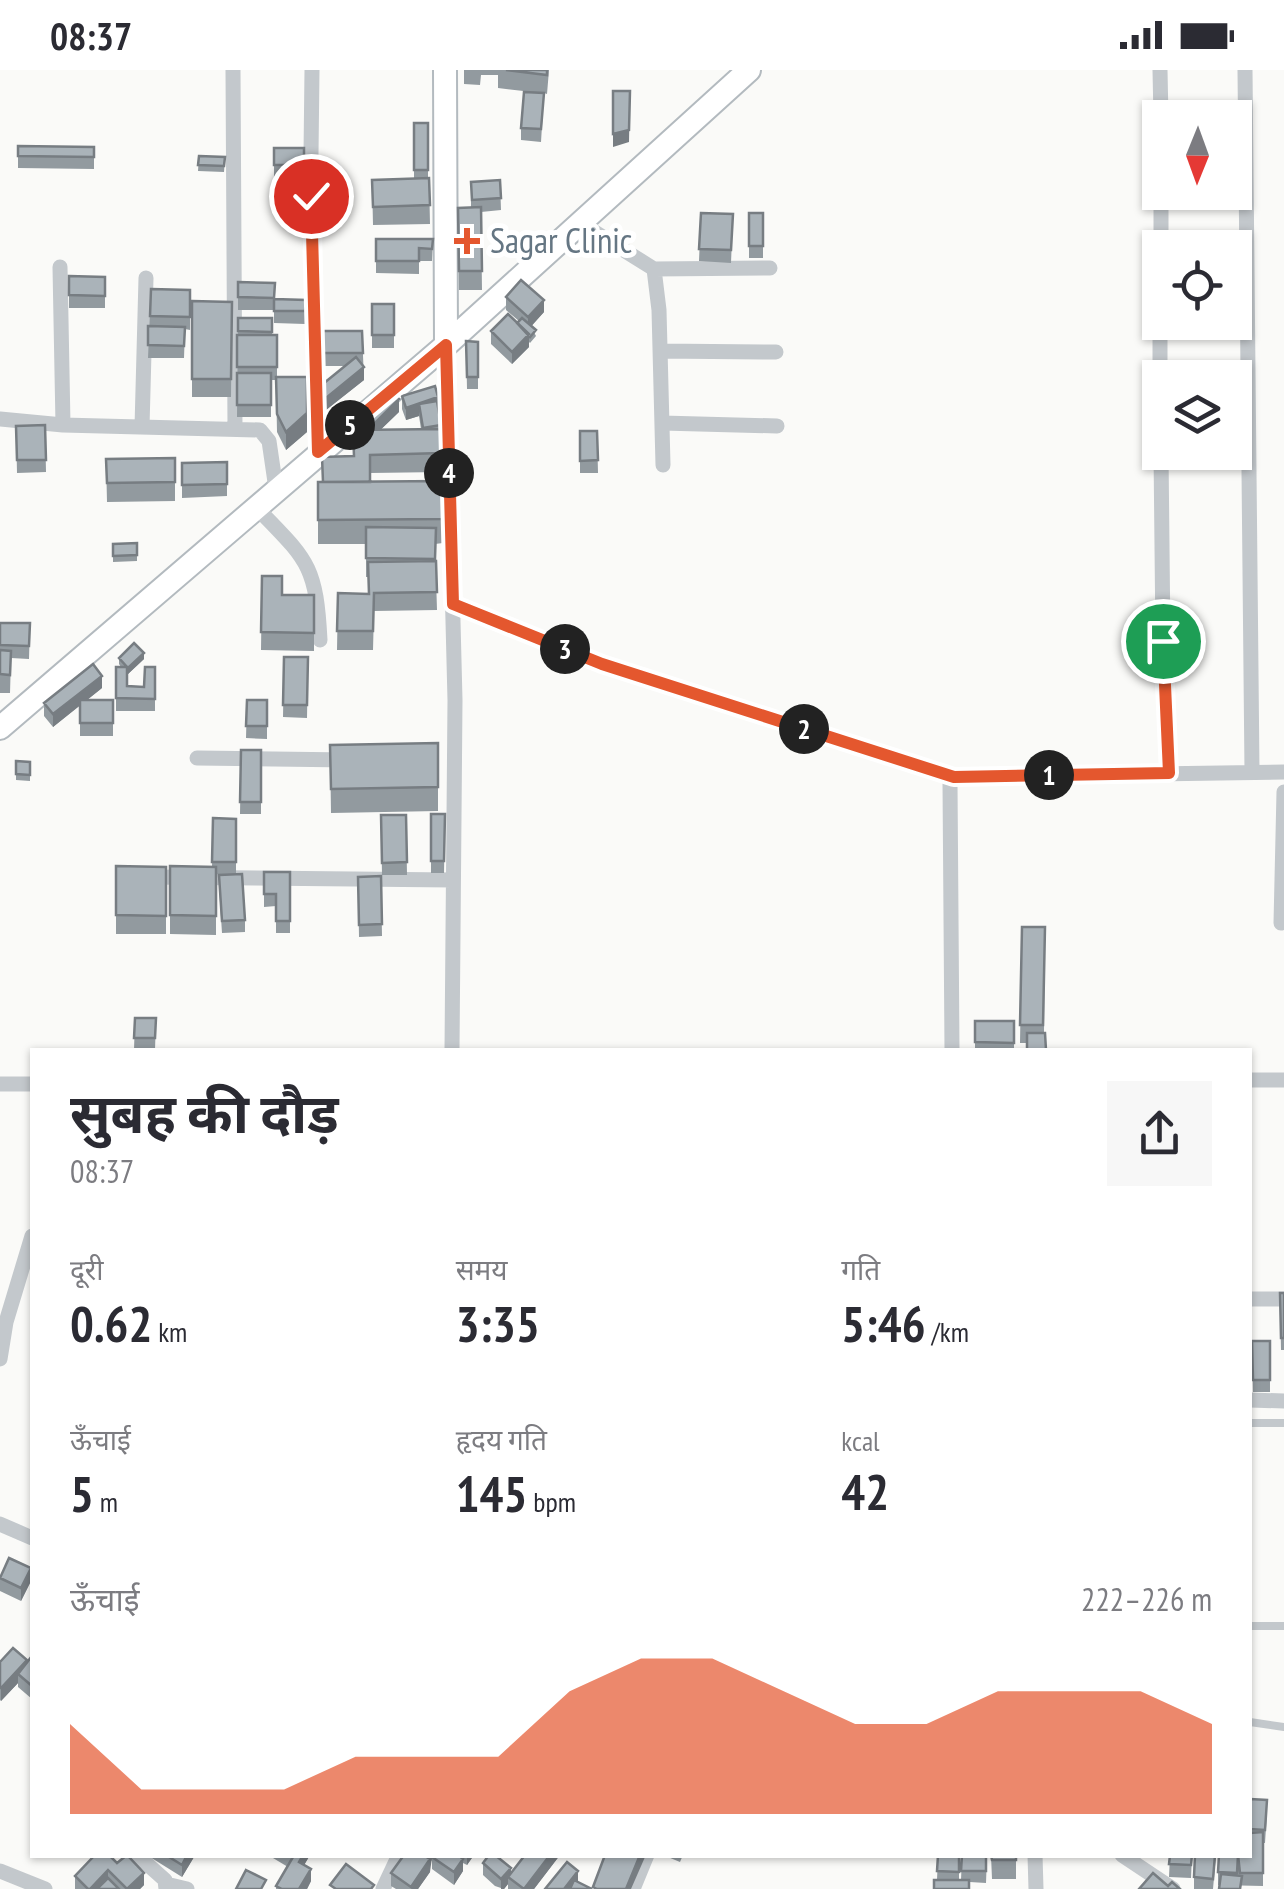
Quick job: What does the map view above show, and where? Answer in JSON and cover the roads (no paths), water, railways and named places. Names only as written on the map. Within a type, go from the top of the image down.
[{"type":"street","points":[[233,70],[235,428]]},
{"type":"street","points":[[312,70],[310,238],[318,452]]},
{"type":"street","points":[[445,70],[446,345],[453,604],[452,1048]]},
{"type":"street","points":[[1160,70],[1161,100]]},
{"type":"street","points":[[1241,360],[1245,70]]},
{"type":"street","points":[[0,728],[446,345],[582,224],[741,73]]},
{"type":"street","points":[[582,224],[654,269],[770,268]]},
{"type":"street","points":[[60,268],[63,425]]},
{"type":"street","points":[[654,269],[663,464]]},
{"type":"street","points":[[142,426],[146,278]]},
{"type":"street","points":[[660,350],[776,352]]},
{"type":"street","points":[[0,420],[260,430],[266,433],[276,489]]},
{"type":"street","points":[[662,423],[777,426]]},
{"type":"street","points":[[1161,470],[1169,773]]},
{"type":"street","points":[[1242,470],[1252,772]]},
{"type":"street","points":[[256,507],[305,558],[314,580],[320,640]]},
{"type":"street","points":[[197,758],[375,760]]},
{"type":"street","points":[[434,761],[454,762]]},
{"type":"street","points":[[952,1048],[950,783],[954,777],[1284,772]]},
{"type":"street","points":[[1281,923],[1284,792]]},
{"type":"street","points":[[125,877],[453,880]]},
{"type":"street","points":[[1252,1080],[1284,1080]]},
{"type":"street","points":[[0,1084],[30,1084]]},
{"type":"street","points":[[0,1360],[6,1322],[30,1243]]},
{"type":"street","points":[[1252,1299],[1284,1299]]},
{"type":"street","points":[[1252,1400],[1284,1400]]},
{"type":"street","points":[[0,1524],[30,1537]]},
{"type":"street","points":[[140,1858],[166,1886],[187,1889]]},
{"type":"street","points":[[383,1889],[398,1858]]},
{"type":"street","points":[[633,1889],[646,1858]]},
{"type":"street","points":[[1036,1858],[1036,1889]]},
{"type":"street","points":[[1126,1858],[1173,1889]]},
{"type":"street","points":[[0,1870],[45,1889]]},
{"type":"lane","points":[[453,604],[602,664],[954,777]]},
{"type":"lane","points":[[1252,1423],[1284,1423]]},
{"type":"lane","points":[[1252,1626],[1284,1626]]},
{"type":"lane","points":[[1252,1722],[1284,1727]]},
{"type":"place","name":"Sagar Clinic","points":[[467,241]]}]
